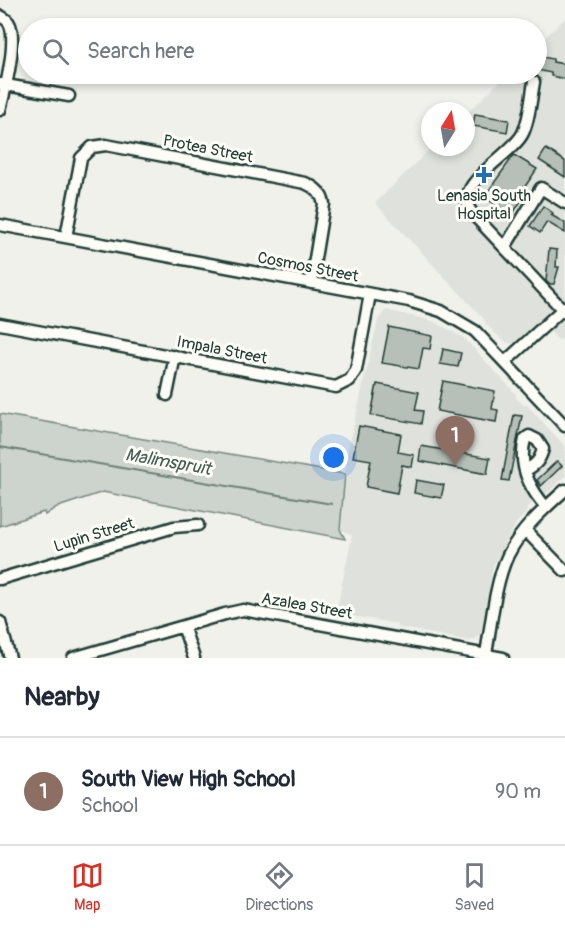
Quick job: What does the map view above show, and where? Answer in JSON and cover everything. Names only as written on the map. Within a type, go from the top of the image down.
[{"type":"street","points":[[0,16],[8,22],[12,34],[0,110]]},
{"type":"street","points":[[3,84],[69,96]]},
{"type":"street","points":[[505,362],[564,309],[468,208],[466,194],[478,178],[513,147],[523,134],[534,84]]},
{"type":"street","name":"Protea Street","points":[[66,237],[81,158],[92,147],[106,145],[311,185],[321,194],[324,204],[311,283]]},
{"type":"street","points":[[505,247],[541,188],[565,203]]},
{"type":"street","name":"Cosmos Street","points":[[0,225],[409,301],[441,311],[475,330],[565,426]]},
{"type":"street","name":"Impala Street","points":[[0,324],[336,387],[350,380],[356,370],[370,294]]},
{"type":"street","points":[[167,395],[175,356]]},
{"type":"street","points":[[526,470],[528,482],[546,507]]},
{"type":"street","points":[[486,654],[504,564],[525,530],[565,490]]},
{"type":"street","name":"Lupin Street","points":[[0,579],[174,527],[198,525]]},
{"type":"street","points":[[525,530],[565,571]]},
{"type":"street","name":"Azalea Street","points":[[73,658],[225,614],[253,611],[503,658]]},
{"type":"street","points":[[0,622],[10,658]]},
{"type":"street","points":[[183,626],[194,658]]},
{"type":"shaded area","name":"Lenasia South Hospital","points":[[565,18],[565,338],[558,340],[541,322],[516,343],[508,343],[487,325],[375,203],[423,156],[475,156],[475,105],[498,84],[547,84],[547,35]]},
{"type":"shaded area","points":[[386,310],[433,321],[464,338],[516,394],[516,398],[527,405],[565,446],[565,477],[545,495],[540,495],[516,524],[493,566],[480,636],[470,641],[336,613],[352,535],[340,529],[347,454],[378,320]]},
{"type":"shaded area","points":[[0,414],[345,474],[340,529],[345,539],[103,492],[55,508],[45,515],[44,512],[0,526]]},
{"type":"building","points":[[547,58],[553,59],[553,62],[565,64],[565,79],[551,76],[551,73],[547,72]]},
{"type":"building","points":[[475,114],[509,120],[507,132],[475,126]]},
{"type":"building","points":[[546,149],[565,161],[565,177],[539,160]]},
{"type":"building","points":[[514,155],[537,169],[524,188],[528,190],[512,215],[484,197]]},
{"type":"building","points":[[543,206],[553,213],[551,215],[565,223],[565,233],[547,222],[540,233],[530,226]]},
{"type":"building","points":[[549,249],[557,250],[556,267],[559,267],[554,284],[546,281]]},
{"type":"building","points":[[389,327],[432,336],[430,349],[423,348],[419,369],[382,363]]},
{"type":"building","points":[[443,349],[461,353],[458,367],[440,364]]},
{"type":"building","points":[[443,381],[495,391],[492,409],[498,410],[496,422],[437,411]]},
{"type":"building","points":[[377,384],[419,392],[415,410],[423,411],[421,424],[371,415]]},
{"type":"building","points":[[514,415],[522,416],[509,481],[502,480]]},
{"type":"building","points":[[359,426],[401,434],[398,452],[414,455],[412,467],[402,465],[397,493],[366,487],[371,460],[353,457]]},
{"type":"building","points":[[421,446],[490,458],[487,474],[419,461]]},
{"type":"building","points":[[557,461],[562,466],[541,486],[537,480]]},
{"type":"building","points":[[416,480],[444,485],[441,498],[414,493]]},
{"type":"waterway","name":"Malimspruit","points":[[0,447],[332,504]]},
{"type":"place","name":"Lenasia South Hospital","points":[[484,175]]},
{"type":"place","name":"South View High School","points":[[455,466]]}]
